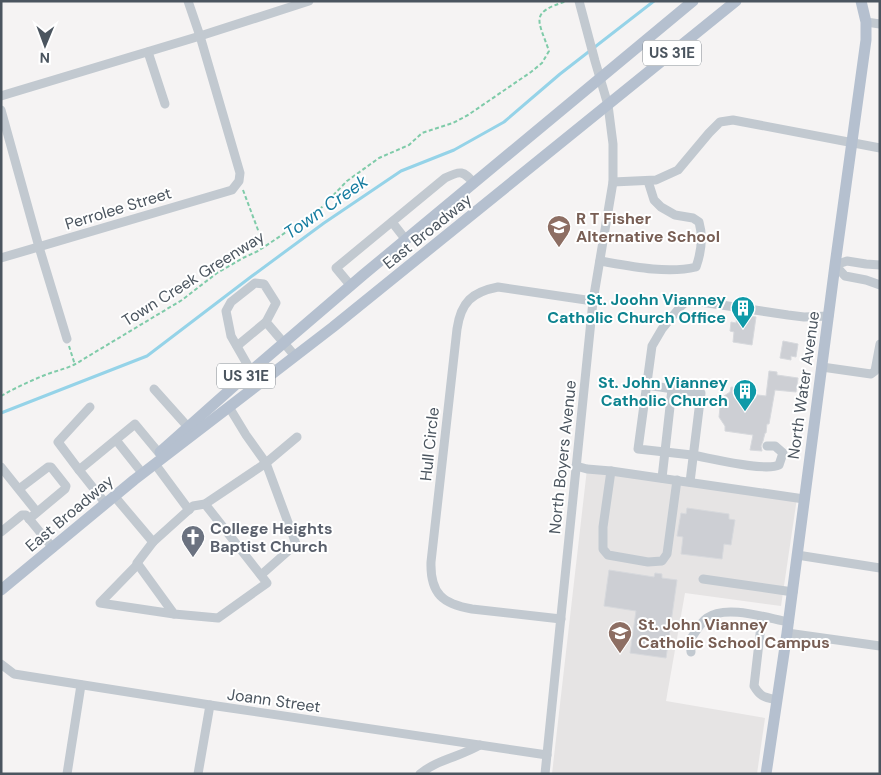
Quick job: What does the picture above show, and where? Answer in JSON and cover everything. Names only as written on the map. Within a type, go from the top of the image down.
[{"type":"main road","name":"East Broadway","points":[[1,590],[134,480],[188,427],[251,371],[693,1]]},
{"type":"main road","name":"East Broadway","points":[[134,480],[139,469],[229,407],[334,326],[736,1]]},
{"type":"main road","name":"North Water Avenue","points":[[766,774],[793,592],[866,40],[866,22],[861,1]]},
{"type":"street","points":[[188,1],[240,173],[239,181]]},
{"type":"street","points":[[1,96],[309,1]]},
{"type":"street","name":"North Boyers Avenue","points":[[545,774],[593,301],[612,182],[613,144],[608,105],[579,1]]},
{"type":"street","points":[[866,22],[880,24]]},
{"type":"street","points":[[148,52],[165,104]]},
{"type":"street","points":[[1,110],[66,339]]},
{"type":"street","points":[[612,182],[656,180],[678,170],[720,122],[733,120],[880,148]]},
{"type":"street","points":[[351,286],[336,268],[445,178],[458,173],[466,174],[474,183]]},
{"type":"street","name":"Perrolee Street","points":[[1,258],[232,190],[239,181]]},
{"type":"street","points":[[600,262],[668,270],[696,267],[702,232],[700,222],[693,218],[675,215],[661,207],[654,200],[648,181]]},
{"type":"street","points":[[392,222],[406,240]]},
{"type":"street","points":[[880,266],[848,261],[835,265],[845,276],[880,285]]},
{"type":"street","points":[[237,346],[266,322],[276,303],[264,284],[255,283],[231,302],[226,311],[231,336],[251,371]]},
{"type":"street","name":"Hull Circle","points":[[561,619],[472,610],[448,603],[439,595],[434,585],[431,574],[431,562],[457,328],[459,316],[465,304],[477,294],[498,287],[593,301]]},
{"type":"street","points":[[767,446],[775,446],[783,452],[779,465],[774,468],[762,468],[638,449],[652,346],[662,329],[688,300],[804,317],[829,316]]},
{"type":"street","points":[[266,322],[295,356]]},
{"type":"street","points":[[822,367],[871,374],[875,370],[880,344]]},
{"type":"street","points":[[646,385],[701,393],[690,482]]},
{"type":"street","points":[[662,478],[672,388]]},
{"type":"street","points":[[154,389],[188,427]]},
{"type":"street","points":[[229,407],[246,436],[266,463],[296,544],[260,575]]},
{"type":"street","points":[[90,408],[58,442],[79,470],[153,542]]},
{"type":"street","points":[[79,470],[135,424],[155,459],[189,510]]},
{"type":"street","points":[[205,504],[267,583],[218,618],[174,614],[100,603],[138,564],[153,542],[189,510],[194,506],[205,504],[266,463],[297,438]]},
{"type":"street","points":[[116,440],[139,469]]},
{"type":"street","points":[[576,466],[804,498]]},
{"type":"street","points":[[1,467],[37,512]]},
{"type":"street","points":[[19,490],[48,467],[51,467],[66,488],[29,519]]},
{"type":"street","points":[[611,471],[603,527],[603,549],[608,555],[648,562],[662,561],[666,554],[677,480]]},
{"type":"street","points":[[1,532],[22,515],[26,515],[53,548]]},
{"type":"street","points":[[797,555],[880,568]]},
{"type":"street","points":[[138,564],[174,614]]},
{"type":"street","points":[[703,579],[793,592]]},
{"type":"street","points":[[691,652],[690,640],[707,618],[720,612],[737,612],[762,616],[788,627],[880,646]]},
{"type":"street","points":[[762,616],[754,686],[758,693],[777,700]]},
{"type":"street","name":"Joann Street","points":[[1,664],[14,674],[210,705],[547,754]]},
{"type":"street","points":[[68,774],[81,685]]},
{"type":"street","points":[[198,774],[210,705]]},
{"type":"street","points":[[420,774],[428,767],[468,752],[480,745]]},
{"type":"path","name":"Town Creek Greenway","points":[[1,396],[46,374],[75,366],[182,300],[217,273],[258,252],[321,208],[347,181],[380,158],[409,146],[422,133],[468,115],[531,72],[542,63],[549,51],[538,22],[540,16],[544,11],[567,1]]},
{"type":"path","points":[[239,181],[264,247]]},
{"type":"path","points":[[66,339],[75,366]]},
{"type":"shaded area","name":"St. John Vianney Catholic School Campus","points":[[587,469],[797,498],[781,606],[685,593],[666,701],[765,718],[757,774],[552,774]]},
{"type":"building","name":"St. Joohn Vianney Catholic Church Office","points":[[737,314],[756,317],[752,345],[733,342],[734,332],[730,331],[731,322],[736,323]]},
{"type":"building","points":[[783,341],[798,344],[796,357],[791,356],[791,360],[780,358]]},
{"type":"building","name":"St. John Vianney Catholic Church","points":[[769,371],[777,372],[777,375],[798,378],[796,392],[775,390],[769,424],[767,424],[761,446],[762,451],[750,450],[753,435],[725,431],[725,426],[719,417],[721,398],[730,392],[731,387],[751,390],[750,394],[766,396]]},
{"type":"building","points":[[687,508],[729,514],[729,519],[735,520],[731,545],[724,544],[722,559],[681,554],[683,537],[677,536],[681,513],[686,514]]},
{"type":"building","points":[[609,570],[654,577],[655,573],[662,574],[662,578],[677,580],[666,658],[630,653],[636,611],[604,606]]},
{"type":"waterway","name":"Town Creek","points":[[1,413],[147,356],[324,223],[401,171],[454,150],[504,122],[560,74],[654,1]]},
{"type":"place","name":"R T Fisher Alternative School","points":[[559,248]]},
{"type":"place","name":"St. Joohn Vianney Catholic Church Office","points":[[743,329]]},
{"type":"place","name":"St. John Vianney Catholic Church","points":[[745,412]]},
{"type":"place","name":"College Heights Baptist Church","points":[[193,558]]},
{"type":"place","name":"St. John Vianney Catholic School Campus","points":[[620,654]]}]
